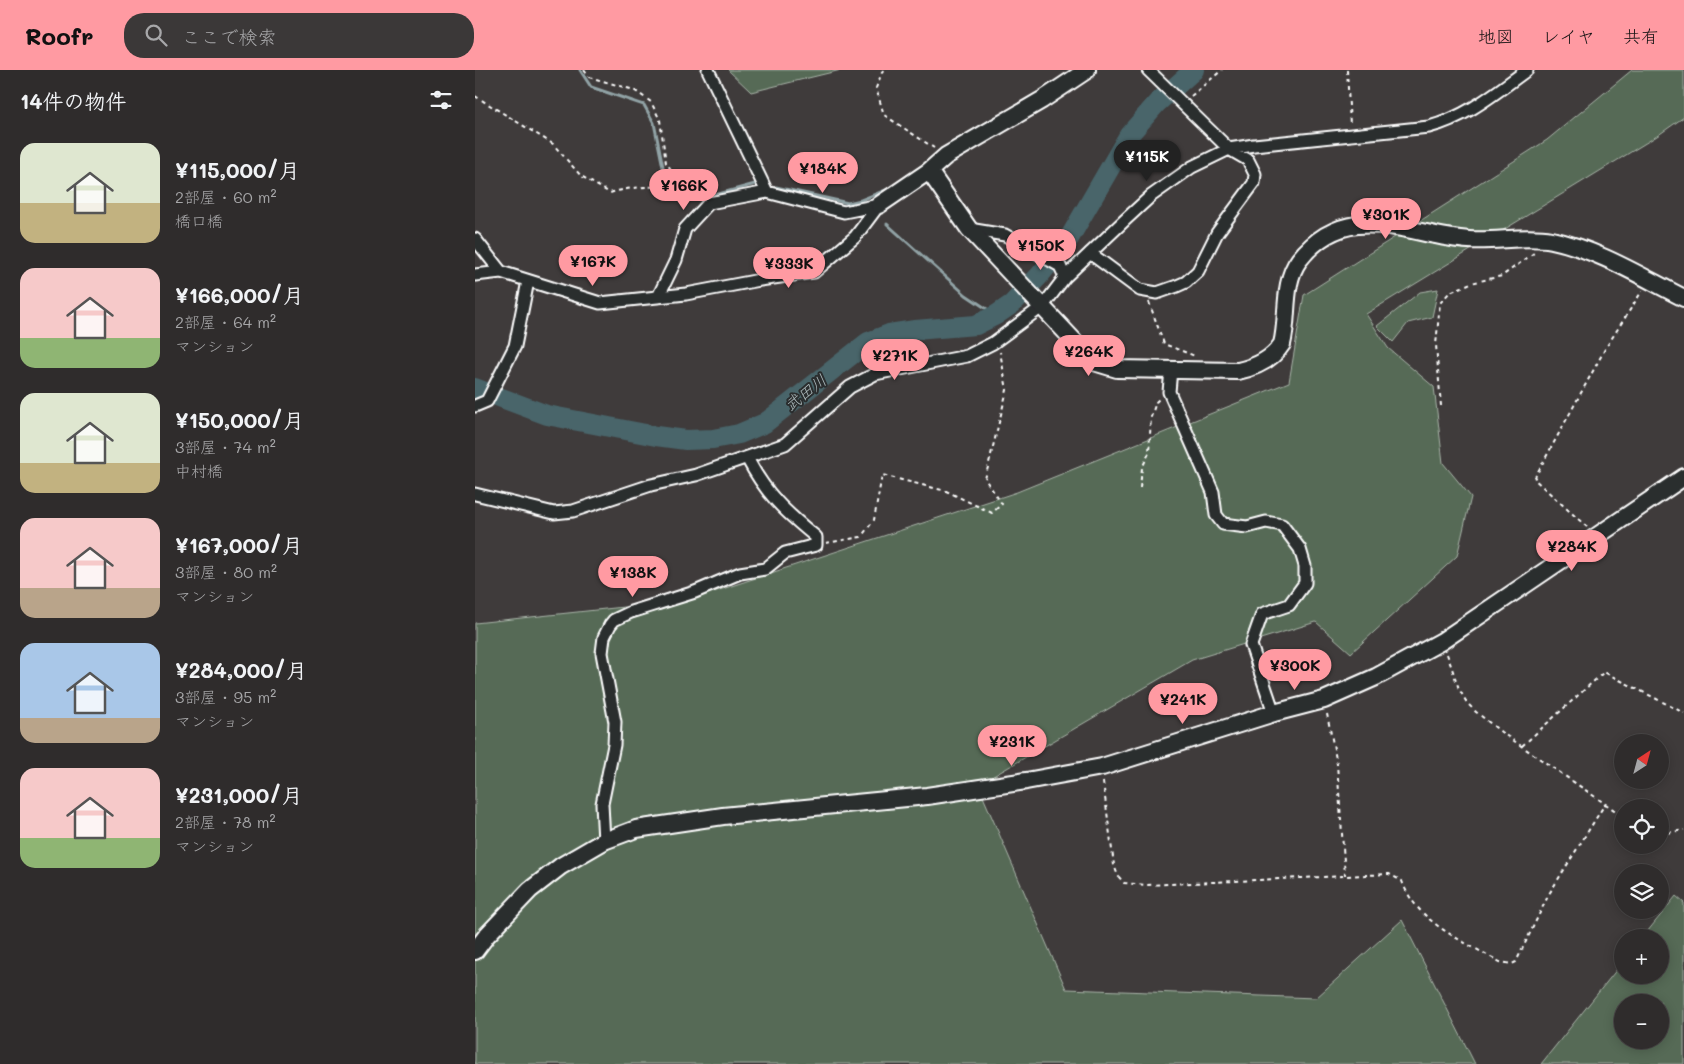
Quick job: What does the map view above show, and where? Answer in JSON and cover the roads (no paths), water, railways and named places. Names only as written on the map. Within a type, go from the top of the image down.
[{"type":"street","points":[[708,70],[767,192]]},
{"type":"street","points":[[475,275],[501,272],[600,303],[658,297],[814,272],[855,237],[879,205],[929,171],[947,156],[1042,100],[1087,70]]},
{"type":"street","points":[[475,494],[554,513],[573,511],[651,485],[695,475],[785,444],[850,386],[875,374],[967,356],[997,340],[1039,302],[1062,272],[1090,253],[1166,184],[1192,167],[1229,149],[1277,141],[1429,127],[1449,122],[1471,111],[1527,70]]},
{"type":"street","points":[[1090,253],[1140,290],[1147,292],[1166,290],[1186,282],[1193,276],[1217,233],[1252,187],[1255,178],[1248,160],[1229,149],[1151,74]]},
{"type":"street","points":[[929,171],[969,229],[1039,302],[1069,337],[1094,362],[1117,369],[1238,371],[1252,368],[1271,357],[1282,344],[1288,288],[1293,270],[1308,250],[1337,230],[1368,223],[1390,224],[1462,240],[1552,240],[1598,255],[1684,298]]},
{"type":"street","points":[[658,297],[675,260],[685,228],[709,203],[767,192],[844,212],[879,205]]},
{"type":"street","points":[[969,229],[1005,234],[1035,252],[1062,272]]},
{"type":"street","points":[[475,239],[501,272]]},
{"type":"street","points":[[475,406],[487,401],[515,346],[528,281]]},
{"type":"street","points":[[1171,369],[1169,392],[1213,492],[1216,516],[1223,524],[1247,527],[1266,522],[1282,525],[1300,550],[1305,566],[1305,583],[1289,605],[1263,614],[1251,645],[1274,713]]},
{"type":"street","points":[[604,841],[601,804],[614,746],[615,722],[602,653],[603,637],[610,625],[614,620],[631,612],[695,592],[740,573],[765,569],[785,553],[816,545],[816,537],[783,510],[760,482],[747,458]]},
{"type":"street","points":[[475,951],[487,935],[529,890],[581,853],[604,841],[636,829],[664,824],[927,796],[1102,767],[1274,713],[1324,700],[1376,677],[1442,640],[1684,477]]},
{"type":"waterway","points":[[580,70],[591,87],[644,105],[654,123],[664,172],[668,180],[681,184],[702,183],[715,195],[755,184]]},
{"type":"waterway","name":"武田川","points":[[475,388],[547,415],[686,440],[713,439],[739,434],[765,423],[868,342],[889,334],[976,325],[1012,304],[1039,276],[1067,242],[1129,135],[1157,103],[1194,70]]},
{"type":"waterway","points":[[966,135],[993,119]]},
{"type":"waterway","points":[[776,187],[848,203],[891,188]]},
{"type":"waterway","points":[[887,224],[966,295],[996,315]]}]
